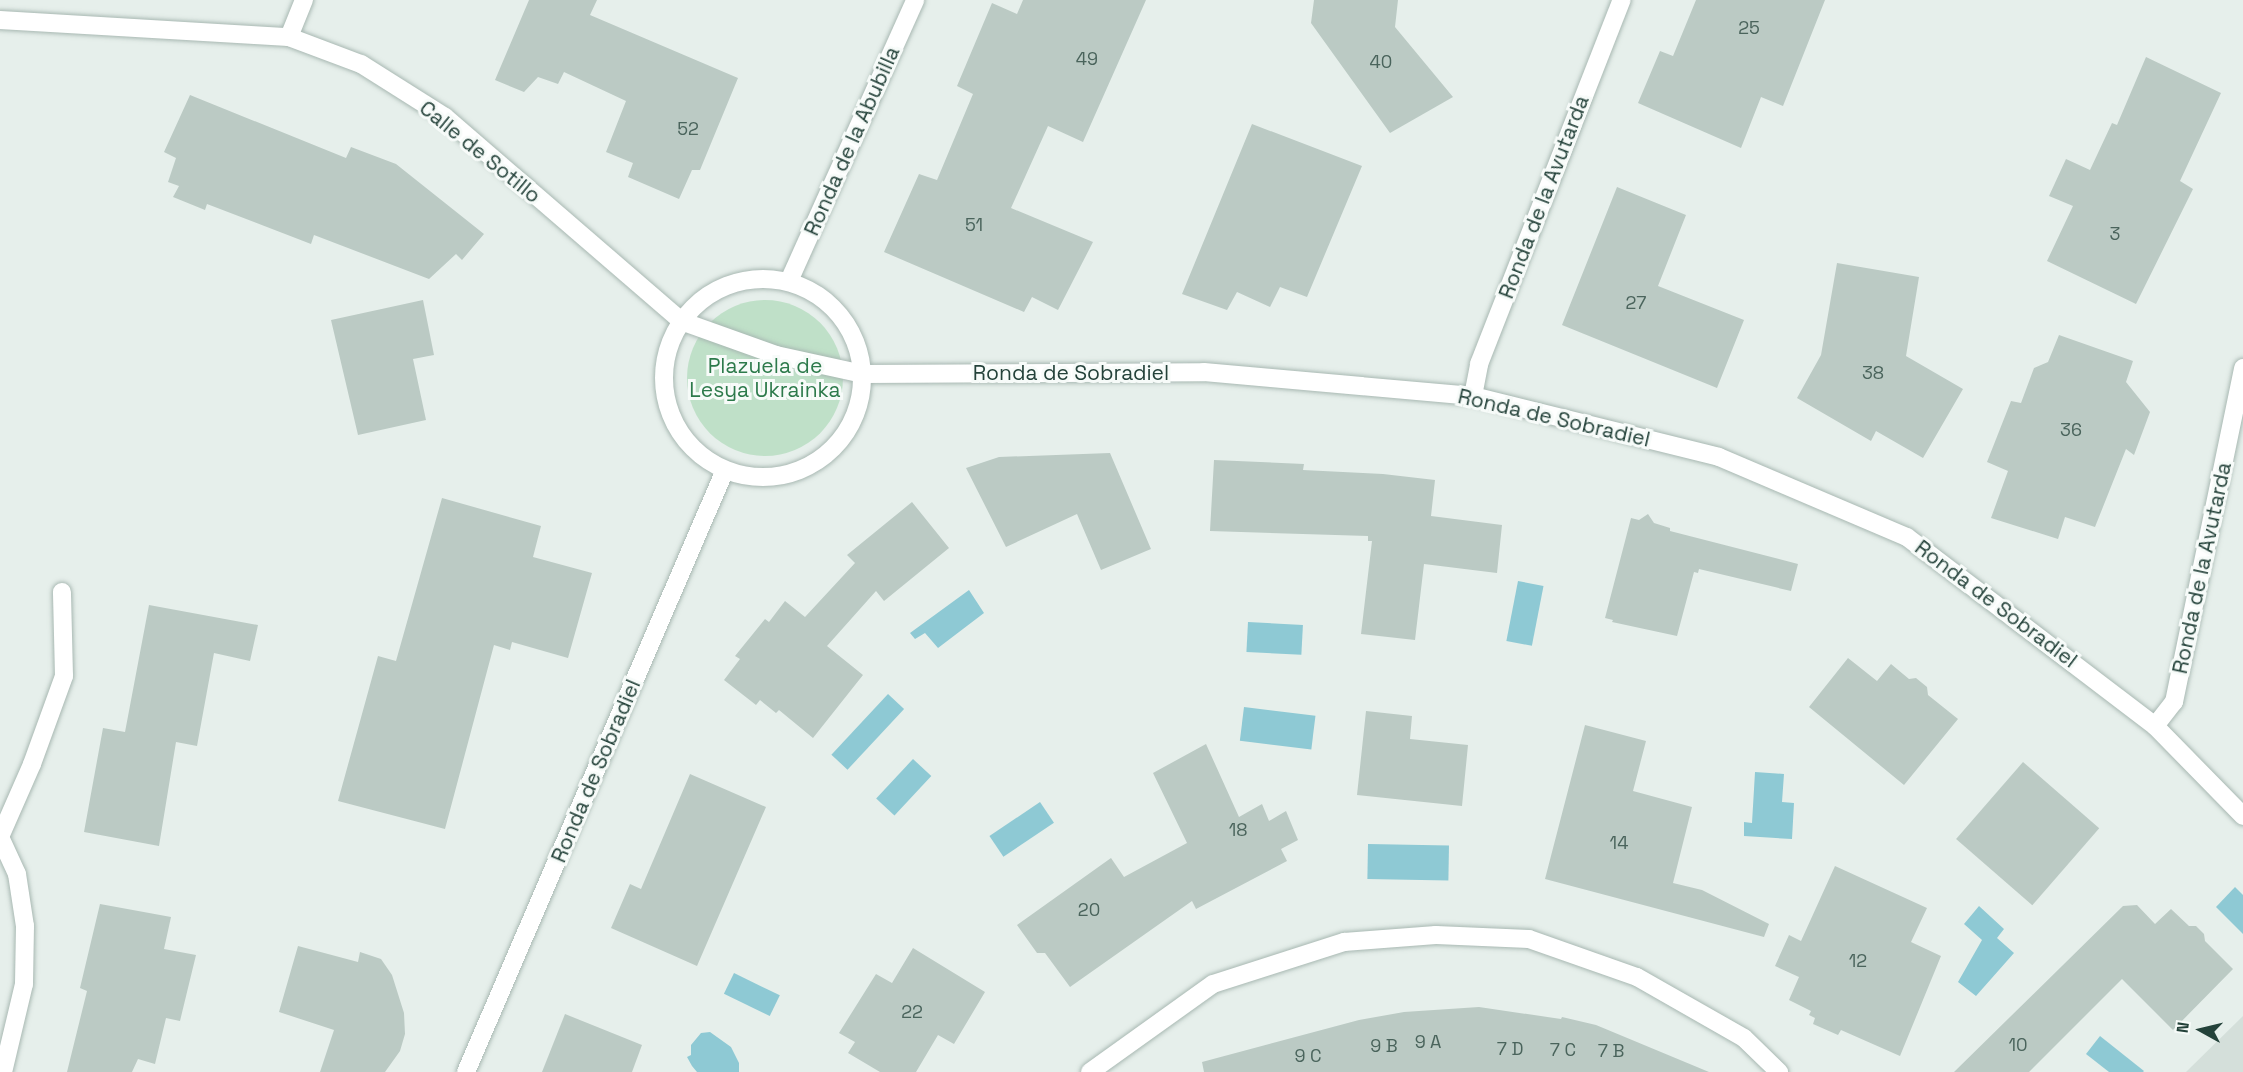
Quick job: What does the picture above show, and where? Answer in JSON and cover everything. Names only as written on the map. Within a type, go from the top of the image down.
[{"type":"street","points":[[289,37],[304,0]]},
{"type":"street","name":"Ronda de la Abubilla","points":[[789,281],[915,0]]},
{"type":"street","name":"Ronda de la Avutarda","points":[[1473,396],[1479,364],[1622,0]]},
{"type":"street","name":"Calle de Sotillo","points":[[0,20],[289,37],[361,64],[445,117],[681,321]]},
{"type":"street","points":[[759,278],[789,281],[818,294],[841,315],[856,343],[863,374],[858,406],[844,437],[820,459],[790,474],[757,478],[725,470],[700,455],[680,433],[668,406],[663,377],[668,348],[681,321],[702,299],[729,284],[759,278]]},
{"type":"street","name":"Ronda de Sobradiel","points":[[681,321],[776,355],[863,374],[1204,372],[1473,396],[1719,457],[1907,537],[2155,726],[2243,816]]},
{"type":"street","name":"Ronda de la Avutarda","points":[[2155,726],[2174,702],[2243,368]]},
{"type":"street","name":"Ronda de Sobradiel","points":[[466,1072],[725,470]]},
{"type":"street","points":[[3,1072],[24,984],[25,926],[17,874],[0,837],[32,764],[64,676],[62,592]]},
{"type":"street","points":[[1089,1072],[1213,984],[1344,942],[1436,935],[1530,939],[1638,977],[1744,1038],[1779,1072]]},
{"type":"shaded area","points":[[2243,1016],[2243,1072],[2186,1072]]},
{"type":"green space","name":"Plazuela de Lesya Ukrainka","points":[[765,300],[795,306],[820,323],[837,348],[843,378],[837,408],[820,433],[795,450],[765,456],[735,450],[710,433],[693,408],[687,378],[693,348],[710,323],[735,306]]},
{"type":"water","points":[[1518,581],[1544,586],[1532,646],[1506,641]]},
{"type":"water","points":[[969,590],[984,613],[938,648],[925,633],[915,639],[910,633]]},
{"type":"water","points":[[1248,622],[1303,625],[1301,655],[1246,652]]},
{"type":"water","points":[[888,694],[904,709],[847,770],[831,755]]},
{"type":"water","points":[[1244,707],[1315,716],[1311,750],[1240,741]]},
{"type":"water","points":[[913,759],[931,776],[894,816],[876,798]]},
{"type":"water","points":[[1755,772],[1784,774],[1782,802],[1794,803],[1792,839],[1744,836],[1744,822],[1752,823]]},
{"type":"water","points":[[1040,802],[1054,823],[1003,857],[989,836]]},
{"type":"water","points":[[1368,844],[1449,845],[1448,880],[1367,879]]},
{"type":"water","points":[[2235,887],[2243,895],[2243,934],[2216,907]]},
{"type":"water","points":[[1979,906],[2004,929],[1997,938],[2014,953],[1976,996],[1958,982],[1982,940],[1964,924]]},
{"type":"water","points":[[734,973],[780,995],[770,1016],[724,994]]},
{"type":"water","points":[[710,1032],[731,1047],[739,1063],[739,1072],[697,1072],[692,1066],[687,1057],[691,1055],[691,1045],[701,1033]]},
{"type":"water","points":[[2100,1036],[2144,1071],[2109,1072],[2086,1054]]},
{"type":"building","points":[[529,0],[597,0],[590,15],[738,78],[700,170],[692,170],[679,199],[628,177],[633,163],[606,152],[626,101],[564,72],[558,84],[538,77],[524,92],[495,80]]},
{"type":"building","points":[[1023,0],[1146,0],[1083,142],[1048,126],[1011,208],[1093,242],[1058,310],[1032,297],[1024,312],[884,252],[919,174],[937,180],[973,94],[957,86],[992,3],[1017,14]]},
{"type":"building","points":[[1314,0],[1398,0],[1395,27],[1453,97],[1390,133],[1311,23]]},
{"type":"building","points":[[1696,0],[1825,0],[1783,106],[1761,97],[1741,148],[1638,103],[1660,51],[1673,56]]},
{"type":"building","points":[[2146,57],[2221,93],[2180,181],[2193,189],[2136,304],[2047,261],[2073,206],[2049,196],[2066,159],[2090,170],[2112,123],[2117,125]]},
{"type":"building","points":[[190,95],[346,158],[351,147],[396,164],[484,234],[462,260],[456,254],[429,279],[314,235],[311,244],[207,204],[205,210],[173,197],[179,186],[168,182],[176,158],[164,152]]},
{"type":"building","points":[[1252,124],[1362,166],[1307,297],[1280,287],[1270,307],[1237,292],[1227,310],[1182,294]]},
{"type":"building","points":[[1617,187],[1686,215],[1658,286],[1744,320],[1717,388],[1562,325]]},
{"type":"building","points":[[1837,263],[1919,277],[1906,356],[1963,389],[1923,458],[1876,431],[1871,441],[1797,398],[1821,355]]},
{"type":"building","points":[[423,300],[434,355],[413,359],[426,420],[358,435],[331,320]]},
{"type":"building","points":[[2059,335],[2133,361],[2126,382],[2150,412],[2134,455],[2126,449],[2095,527],[2065,517],[2058,539],[1991,518],[2008,471],[1987,462],[2011,401],[2021,403],[2034,368],[2048,362]]},
{"type":"building","points":[[1110,453],[1151,549],[1101,570],[1077,514],[1006,547],[966,468],[999,457]]},
{"type":"building","points":[[1214,460],[1304,464],[1303,470],[1383,474],[1435,480],[1431,516],[1502,525],[1497,573],[1424,564],[1415,640],[1361,634],[1372,541],[1368,541],[1368,536],[1210,531]]},
{"type":"building","points":[[442,498],[541,526],[533,557],[592,573],[568,658],[512,642],[510,650],[494,645],[445,829],[338,801],[378,656],[396,661]]},
{"type":"building","points":[[912,502],[949,548],[884,601],[876,591],[827,646],[863,675],[813,738],[779,710],[776,713],[760,700],[756,705],[724,680],[740,659],[735,656],[765,619],[769,622],[785,601],[805,617],[855,563],[847,555]]},
{"type":"building","points":[[1648,514],[1654,523],[1670,528],[1670,531],[1798,564],[1791,591],[1699,569],[1698,573],[1694,572],[1677,636],[1612,622],[1613,620],[1605,618],[1631,518],[1639,520]]},
{"type":"building","points":[[149,605],[258,625],[250,661],[214,653],[197,746],[176,742],[159,846],[84,832],[103,728],[125,732]]},
{"type":"building","points":[[1848,658],[1877,681],[1891,664],[1909,679],[1916,678],[1927,687],[1928,695],[1958,719],[1904,785],[1809,707]]},
{"type":"building","points":[[1366,711],[1412,716],[1410,739],[1468,745],[1462,806],[1357,795]]},
{"type":"building","points":[[1585,725],[1646,741],[1633,791],[1692,807],[1673,883],[1702,890],[1769,924],[1764,937],[1545,879]]},
{"type":"building","points":[[1206,744],[1239,817],[1262,804],[1269,821],[1286,811],[1298,840],[1281,849],[1287,861],[1196,909],[1192,901],[1070,987],[1045,953],[1037,953],[1017,925],[1111,858],[1124,877],[1187,843],[1153,773]]},
{"type":"building","points":[[2023,762],[2099,828],[2032,905],[1956,839]]},
{"type":"building","points":[[690,774],[766,807],[697,966],[611,928],[630,884],[641,889]]},
{"type":"building","points":[[1835,866],[1927,908],[1911,942],[1941,956],[1900,1056],[1841,1030],[1838,1035],[1813,1024],[1815,1018],[1809,1015],[1811,1011],[1789,1000],[1799,977],[1775,966],[1789,935],[1801,941]]},
{"type":"building","points":[[100,904],[171,917],[164,949],[196,955],[180,1021],[166,1018],[155,1064],[138,1059],[132,1072],[67,1072],[87,991],[80,988]]},
{"type":"building","points":[[2137,905],[2155,924],[2171,909],[2189,926],[2196,926],[2204,934],[2205,941],[2233,969],[2173,1030],[2122,979],[2029,1072],[1954,1072],[2123,906]]},
{"type":"building","points":[[298,946],[358,962],[360,952],[381,959],[392,975],[404,1013],[405,1034],[400,1051],[385,1072],[320,1072],[334,1030],[279,1012]]},
{"type":"building","points":[[913,948],[985,992],[954,1044],[938,1035],[916,1072],[880,1072],[848,1053],[855,1042],[839,1033],[876,974],[892,983]]},
{"type":"building","points":[[1479,1007],[1561,1019],[1562,1017],[1596,1025],[1709,1072],[1204,1072],[1202,1062],[1359,1020],[1404,1012]]},
{"type":"building","points":[[565,1014],[642,1045],[632,1072],[542,1072]]}]
